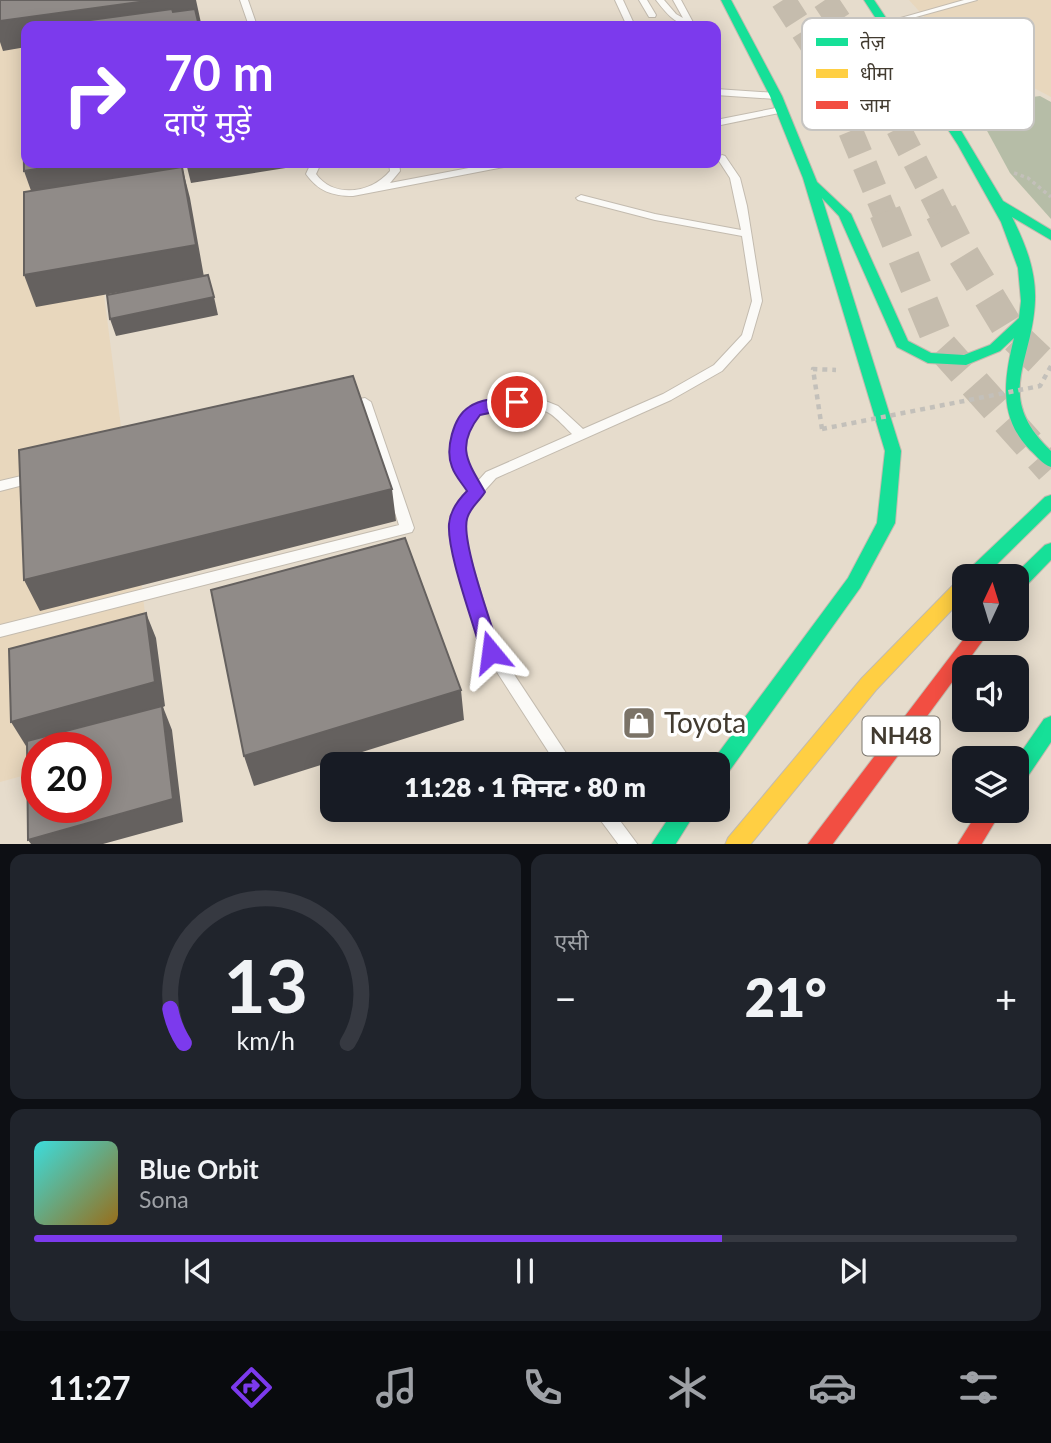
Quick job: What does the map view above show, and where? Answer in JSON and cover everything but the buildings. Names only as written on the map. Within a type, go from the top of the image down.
[{"type":"main road","points":[[726,0],[778,103],[809,178],[893,451],[886,523],[854,583],[730,754]]},
{"type":"main road","points":[[869,0],[883,18]]},
{"type":"main road","points":[[955,130],[998,203],[1014,237],[1028,283],[1025,320],[1011,391],[1022,429],[1051,461]]},
{"type":"main road","points":[[809,178],[845,214],[902,344],[928,358],[966,360],[995,348],[1025,320]]},
{"type":"main road","points":[[998,203],[1051,236]]},
{"type":"main road","points":[[985,564],[1051,501]]},
{"type":"main road","points":[[1029,569],[1051,550]]},
{"type":"main road","points":[[738,844],[869,684],[952,598]]},
{"type":"main road","name":"NH48","points":[[819,844],[973,641]]},
{"type":"main road","points":[[1029,757],[1051,725]]},
{"type":"main road","points":[[663,844],[678,822]]},
{"type":"main road","points":[[969,844],[983,823]]},
{"type":"lane","points":[[244,0],[251,21]]},
{"type":"lane","points":[[619,0],[629,21]]},
{"type":"lane","points":[[643,0],[652,15]]},
{"type":"lane","points":[[660,0],[673,16],[682,21]]},
{"type":"lane","points":[[677,0],[689,21]]},
{"type":"lane","points":[[906,18],[973,0]]},
{"type":"lane","points":[[721,93],[778,103]]},
{"type":"lane","points":[[721,120],[778,103]]},
{"type":"lane","points":[[557,752],[491,652],[459,543],[457,522],[463,506],[491,475],[667,397],[718,368],[747,336],[757,301],[735,178],[722,158]]},
{"type":"lane","points":[[314,168],[311,174],[322,188],[347,193],[483,168]]},
{"type":"lane","points":[[373,189],[391,178],[395,168]]},
{"type":"lane","points":[[581,198],[746,234]]},
{"type":"lane","points":[[0,631],[407,528],[365,401],[338,408]]},
{"type":"lane","points":[[476,492],[459,466],[458,448],[464,424],[474,411],[491,405],[517,402],[543,404],[554,409],[580,434]]},
{"type":"lane","points":[[0,486],[41,477]]},
{"type":"lane","points":[[611,822],[629,844]]},
{"type":"path","points":[[813,369],[822,429],[1040,386],[1051,366]]},
{"type":"shaded area","points":[[0,0],[21,21],[21,168],[88,168],[161,737],[112,745],[112,732],[21,732],[21,776],[0,782]]},
{"type":"shaded area","points":[[909,0],[1051,0],[1051,97],[1034,88],[1034,18],[925,18]]},
{"type":"green space","points":[[1040,96],[1051,102],[1051,219],[1010,173],[987,130],[1034,130],[1034,97]]},
{"type":"tunnel","points":[[783,0],[802,29]]},
{"type":"tunnel","points":[[825,0],[837,18]]},
{"type":"tunnel","points":[[850,130],[885,214]]},
{"type":"tunnel","points":[[899,130],[942,214]]},
{"type":"tunnel","points":[[885,212],[940,345],[1051,469]]},
{"type":"tunnel","points":[[941,212],[961,251],[1011,333],[1051,371]]},
{"type":"traffic: fast","points":[[726,0],[776,96],[809,178],[893,451],[886,523],[854,583],[730,754]]},
{"type":"traffic: fast","points":[[869,0],[881,18]]},
{"type":"traffic: fast","points":[[954,130],[1008,222],[1021,253],[1028,283],[1028,301],[1012,394],[1022,429],[1051,461]]},
{"type":"traffic: fast","points":[[816,186],[845,214],[902,344],[928,358],[966,360],[995,348],[1025,320]]},
{"type":"traffic: fast","points":[[998,203],[1051,236]]},
{"type":"traffic: fast","points":[[985,564],[1051,501]]},
{"type":"traffic: fast","points":[[1029,569],[1051,550]]},
{"type":"traffic: fast","points":[[1029,757],[1051,725]]},
{"type":"traffic: fast","points":[[663,844],[678,822]]},
{"type":"traffic: slow","points":[[737,844],[869,684],[952,598]]},
{"type":"traffic: jam","points":[[819,844],[973,641]]},
{"type":"traffic: jam","points":[[969,844],[983,823]]},
{"type":"place","name":"Toyota","points":[[639,723]]},
{"type":"route","points":[[491,652],[459,543],[457,522],[463,506],[476,492],[459,466],[458,448],[464,424],[474,411],[491,405],[517,402]]}]
